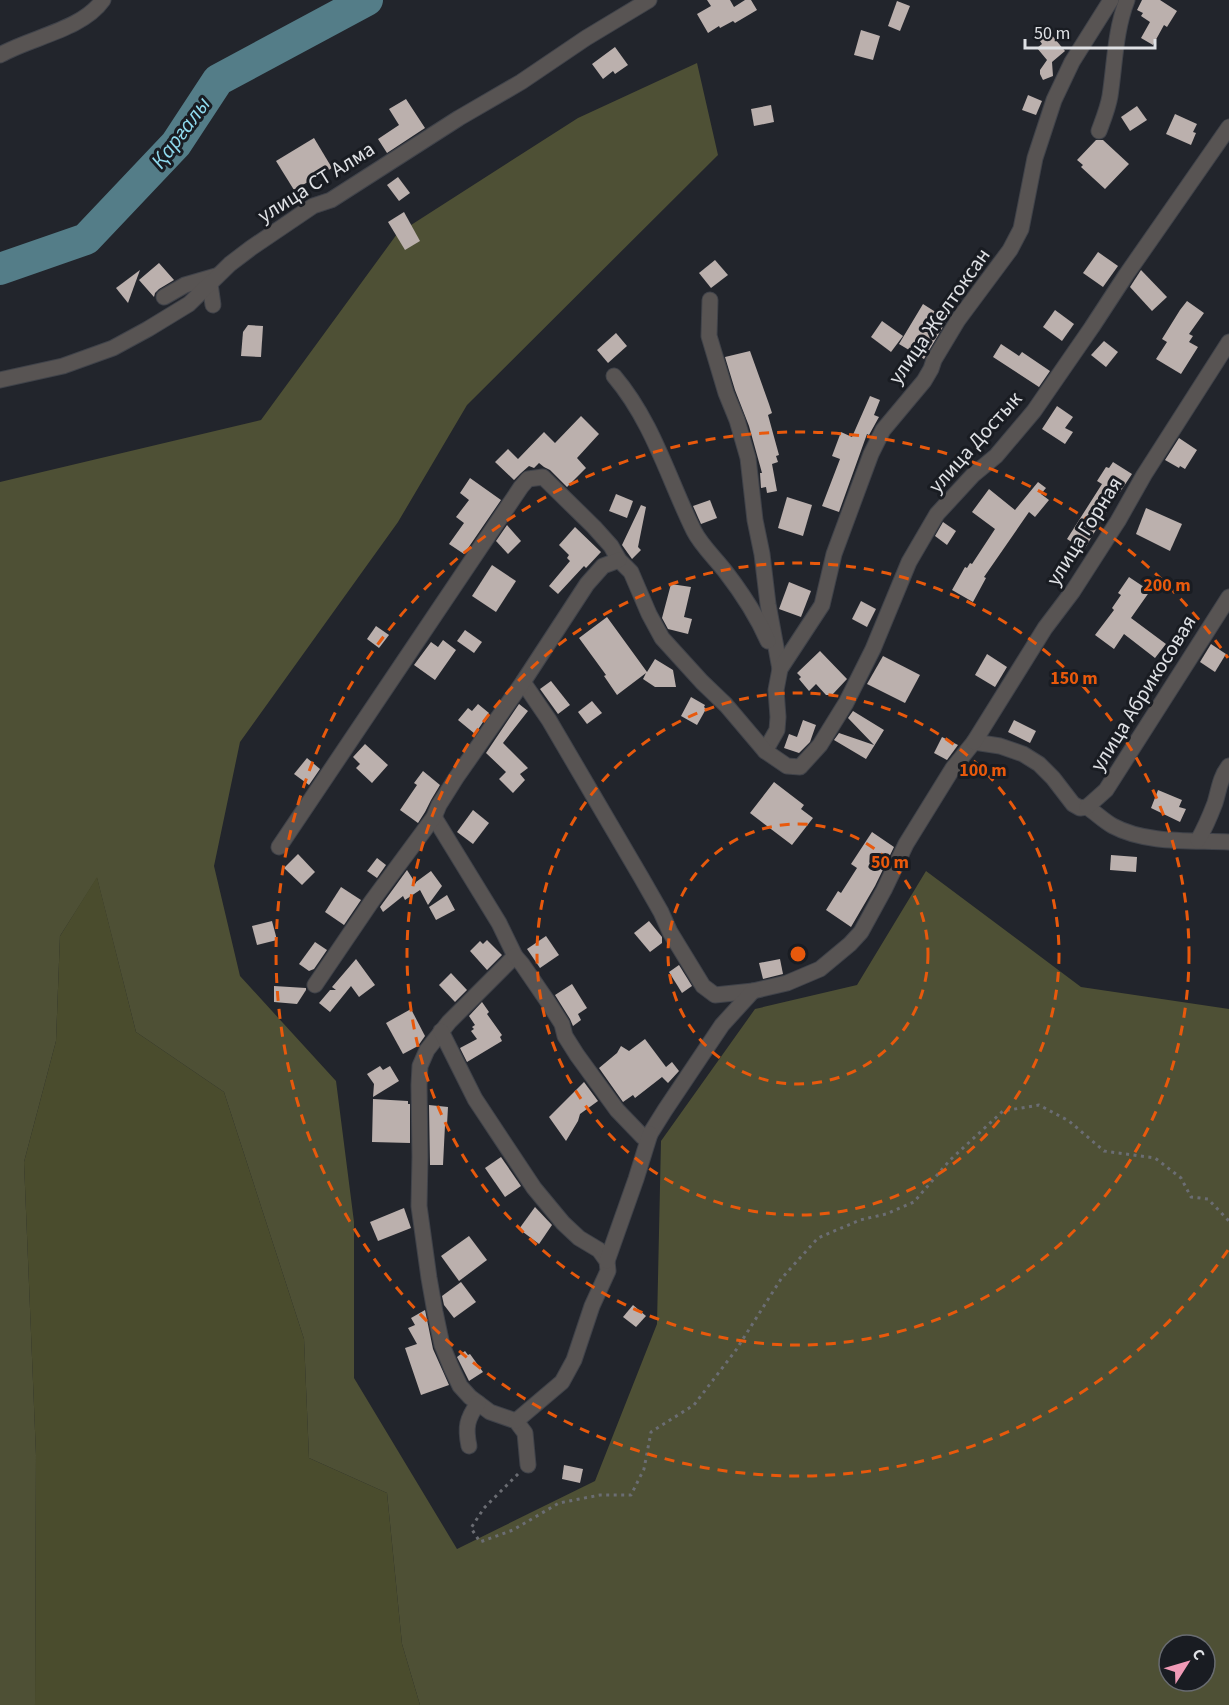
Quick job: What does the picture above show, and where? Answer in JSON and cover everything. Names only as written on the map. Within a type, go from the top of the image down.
[{"type":"street","points":[[0,55],[81,20],[103,0]]},
{"type":"street","name":"улица СТ Алма","points":[[0,380],[63,366],[113,348],[148,330],[189,304],[230,264],[313,206],[331,200],[649,0]]},
{"type":"street","name":"улица Желтоксан","points":[[765,751],[777,730],[776,690],[780,669],[822,605],[834,554],[861,479],[883,430],[924,381],[958,320],[1010,250],[1021,229],[1035,158],[1054,100],[1072,62],[1111,0]]},
{"type":"street","points":[[1099,131],[1110,98],[1120,17],[1127,0]]},
{"type":"street","name":"улица Достык","points":[[765,751],[787,766],[800,767],[820,745],[873,649],[909,562],[937,514],[973,475],[996,456],[1034,411],[1229,127]]},
{"type":"street","points":[[164,297],[185,285],[214,280],[213,305]]},
{"type":"street","points":[[710,300],[709,336],[748,458],[755,520],[780,669]]},
{"type":"street","name":"улица Горная","points":[[523,682],[549,720],[703,986],[715,995],[753,991],[787,983],[820,969],[861,932],[906,844],[953,768],[974,742],[1045,628],[1073,591],[1229,342]]},
{"type":"street","points":[[614,376],[628,392],[648,426],[695,533],[732,580],[758,619],[780,669]]},
{"type":"street","points":[[279,847],[520,487],[528,479],[543,477],[550,482],[611,546],[619,560],[631,572],[662,638],[726,705],[765,751]]},
{"type":"street","points":[[315,985],[372,901],[434,817],[456,778],[523,682],[587,584],[603,566],[619,560]]},
{"type":"street","name":"улица Абрикосовая","points":[[1087,807],[1106,790],[1229,597]]},
{"type":"street","points":[[974,742],[1000,746],[1023,754],[1039,764],[1073,804],[1080,808],[1087,807],[1113,826],[1141,836],[1229,842]]},
{"type":"street","points":[[1198,840],[1216,801],[1223,773],[1229,766]]},
{"type":"street","points":[[434,817],[499,923],[515,956],[562,1024],[565,1036],[576,1055],[617,1110],[643,1137],[650,1134]]},
{"type":"street","points":[[515,956],[441,1031],[427,1050],[420,1066],[419,1206],[429,1278],[442,1345],[460,1386],[470,1397],[490,1412],[516,1421],[525,1433],[528,1465]]},
{"type":"street","points":[[516,1421],[562,1382],[574,1360],[592,1306],[608,1271],[607,1261],[650,1134],[722,1025],[753,991]]},
{"type":"street","points":[[441,1031],[476,1099],[534,1188],[563,1223],[579,1238],[599,1250],[607,1261]]},
{"type":"street","points":[[469,1446],[467,1423],[478,1403]]},
{"type":"path","points":[[528,1465],[484,1508],[471,1528],[480,1542],[513,1530],[559,1503],[600,1496],[631,1495],[644,1469],[651,1432],[694,1405],[736,1350],[781,1279],[818,1238],[860,1220],[886,1214],[914,1202],[950,1160],[1003,1112],[1039,1105],[1069,1121],[1104,1151],[1155,1158],[1181,1178],[1191,1197],[1208,1199],[1229,1221]]},
{"type":"green space","points":[[697,63],[718,155],[467,405],[398,522],[240,742],[214,866],[240,976],[336,1081],[354,1222],[354,1378],[457,1549],[595,1481],[657,1324],[661,1141],[755,1009],[857,985],[926,871],[1081,987],[1229,1009],[1229,1705],[420,1705],[402,1644],[387,1493],[309,1458],[304,1339],[224,1092],[136,1032],[97,878],[60,936],[56,1041],[24,1162],[36,1455],[35,1705],[0,1705],[0,482],[261,420],[397,234],[578,118]]},
{"type":"green space","points":[[97,877],[136,1032],[224,1092],[304,1339],[309,1458],[387,1493],[402,1644],[420,1705],[35,1705],[36,1455],[24,1162],[56,1041],[60,936]]},
{"type":"building","points":[[707,0],[730,0],[734,7],[745,0],[751,0],[757,10],[735,23],[733,21],[720,28],[719,26],[708,33],[697,14],[711,6]]},
{"type":"building","points":[[1142,0],[1160,0],[1177,11],[1167,27],[1164,25],[1153,45],[1141,38],[1150,22],[1141,16],[1143,13],[1137,10]]},
{"type":"building","points":[[897,1],[910,6],[900,31],[888,26]]},
{"type":"building","points":[[861,30],[880,36],[873,60],[854,55]]},
{"type":"building","points":[[1050,33],[1065,51],[1052,62],[1053,76],[1043,80],[1040,70],[1047,60],[1037,48],[1042,44],[1040,41]]},
{"type":"building","points":[[615,47],[628,65],[615,74],[613,71],[603,79],[592,64]]},
{"type":"building","points":[[1028,95],[1042,101],[1036,115],[1022,110]]},
{"type":"building","points":[[406,99],[425,128],[387,153],[378,139],[399,125],[389,109]]},
{"type":"building","points":[[771,105],[774,122],[754,126],[751,109]]},
{"type":"building","points":[[1137,106],[1147,120],[1130,131],[1121,117]]},
{"type":"building","points":[[1175,114],[1197,124],[1191,145],[1166,134]]},
{"type":"building","points":[[314,138],[332,168],[294,190],[276,161]]},
{"type":"building","points":[[1096,140],[1103,140],[1129,164],[1105,189],[1081,167],[1083,165],[1077,160]]},
{"type":"building","points":[[398,177],[410,193],[399,201],[387,185]]},
{"type":"building","points":[[404,212],[420,241],[405,250],[388,222]]},
{"type":"building","points":[[1098,252],[1118,266],[1103,287],[1083,273]]},
{"type":"building","points":[[715,260],[728,275],[711,288],[699,273]]},
{"type":"building","points":[[159,263],[174,280],[159,289],[154,297],[139,280]]},
{"type":"building","points":[[140,270],[128,303],[116,288]]},
{"type":"building","points":[[1141,270],[1167,297],[1152,311],[1130,287]]},
{"type":"building","points":[[1187,301],[1204,313],[1189,334],[1193,336],[1189,342],[1198,347],[1181,374],[1156,359],[1167,342],[1162,339]]},
{"type":"building","points":[[923,304],[945,318],[943,321],[946,322],[924,359],[899,344]]},
{"type":"building","points":[[1055,310],[1074,324],[1062,341],[1043,327]]},
{"type":"building","points":[[882,321],[903,336],[891,352],[871,337]]},
{"type":"building","points":[[248,325],[263,326],[261,357],[241,356],[243,332]]},
{"type":"building","points":[[616,333],[627,346],[608,363],[597,350]]},
{"type":"building","points":[[1104,341],[1118,352],[1106,367],[1091,355]]},
{"type":"building","points":[[1001,344],[1019,356],[1022,352],[1050,371],[1039,387],[993,357]]},
{"type":"building","points":[[750,351],[772,413],[768,415],[779,455],[776,456],[778,462],[772,464],[777,491],[767,493],[766,487],[761,488],[760,473],[762,473],[749,426],[725,357]]},
{"type":"building","points":[[870,396],[880,400],[874,415],[879,417],[869,435],[867,434],[839,512],[822,506],[840,459],[832,456],[841,432],[852,437]]},
{"type":"building","points":[[1057,406],[1073,417],[1065,428],[1073,432],[1065,444],[1042,429]]},
{"type":"building","points":[[581,416],[599,434],[577,458],[586,468],[567,487],[550,470],[539,463],[534,468],[529,466],[514,480],[495,462],[508,449],[518,459],[544,432],[555,443]]},
{"type":"building","points":[[1179,438],[1197,450],[1185,469],[1165,460]]},
{"type":"building","points":[[1113,462],[1132,474],[1117,494],[1084,550],[1067,539],[1102,484],[1097,481],[1106,467],[1109,468]]},
{"type":"building","points":[[470,478],[501,500],[464,554],[449,544],[464,523],[456,517],[469,500],[460,493]]},
{"type":"building","points":[[1038,482],[1046,488],[1041,494],[1049,500],[1035,517],[1029,512],[984,577],[986,578],[973,602],[952,590],[965,567],[972,564],[995,529],[972,512],[989,489],[1015,510]]},
{"type":"building","points":[[616,494],[633,501],[627,518],[609,511]]},
{"type":"building","points":[[787,497],[812,505],[803,536],[778,528]]},
{"type":"building","points":[[710,500],[717,518],[701,524],[693,506]]},
{"type":"building","points":[[641,505],[646,507],[638,547],[641,550],[632,559],[622,545]]},
{"type":"building","points":[[1146,508],[1182,524],[1170,551],[1136,534]]},
{"type":"building","points":[[943,522],[956,531],[947,545],[935,536]]},
{"type":"building","points":[[507,525],[521,541],[508,554],[496,541]]},
{"type":"building","points":[[575,527],[601,552],[586,568],[584,566],[558,594],[549,586],[570,561],[567,558],[569,555],[559,545]]},
{"type":"building","points":[[492,565],[516,581],[496,612],[472,596]]},
{"type":"building","points":[[1129,577],[1150,591],[1131,618],[1166,644],[1155,658],[1124,634],[1114,649],[1095,635],[1114,610],[1112,608],[1121,595],[1118,593]]},
{"type":"building","points":[[789,582],[811,591],[801,617],[779,609]]},
{"type":"building","points":[[671,584],[691,587],[684,617],[692,619],[688,634],[668,629],[662,618]]},
{"type":"building","points":[[861,601],[876,609],[867,627],[852,619]]},
{"type":"building","points":[[607,617],[647,672],[655,659],[673,670],[676,687],[655,687],[643,679],[646,673],[617,695],[604,676],[606,675],[579,638]]},
{"type":"building","points":[[376,626],[389,635],[379,648],[367,639]]},
{"type":"building","points":[[465,630],[482,642],[474,653],[457,641]]},
{"type":"building","points":[[443,640],[456,650],[435,680],[414,665],[431,642],[438,647]]},
{"type":"building","points":[[1211,644],[1226,654],[1215,672],[1200,662]]},
{"type":"building","points":[[820,651],[847,679],[832,695],[826,695],[816,684],[809,691],[797,673]]},
{"type":"building","points":[[987,654],[1007,667],[995,687],[975,675]]},
{"type":"building","points":[[883,656],[920,675],[905,703],[867,684]]},
{"type":"building","points":[[551,681],[570,705],[558,714],[540,689]]},
{"type":"building","points":[[691,697],[705,705],[706,709],[697,725],[681,716]]},
{"type":"building","points":[[592,701],[602,713],[587,724],[578,712]]},
{"type":"building","points":[[478,704],[489,713],[475,734],[458,720],[468,708],[472,711]]},
{"type":"building","points":[[519,704],[528,711],[503,743],[528,768],[520,774],[525,780],[513,793],[499,779],[506,772],[486,753]]},
{"type":"building","points":[[853,711],[884,730],[866,759],[834,740],[839,733],[874,745],[848,718]]},
{"type":"building","points":[[803,720],[816,725],[810,742],[799,753],[784,748],[789,734],[797,737]]},
{"type":"building","points":[[1014,720],[1036,731],[1030,743],[1008,732]]},
{"type":"building","points":[[942,737],[958,745],[947,760],[934,753]]},
{"type":"building","points":[[365,744],[388,765],[372,783],[356,768],[360,764],[353,757]]},
{"type":"building","points":[[307,758],[320,769],[309,785],[294,774]]},
{"type":"building","points":[[423,771],[440,785],[418,823],[400,810],[417,785],[414,783]]},
{"type":"building","points":[[774,782],[804,805],[801,809],[813,818],[792,845],[750,813]]},
{"type":"building","points":[[1158,790],[1182,800],[1179,807],[1186,809],[1180,822],[1151,808]]},
{"type":"building","points":[[473,810],[489,823],[473,844],[457,832]]},
{"type":"building","points":[[872,832],[894,847],[851,927],[826,910],[838,891],[841,893],[857,868],[851,864]]},
{"type":"building","points":[[298,854],[315,872],[302,885],[284,868]]},
{"type":"building","points":[[1111,855],[1137,857],[1136,872],[1110,870]]},
{"type":"building","points":[[377,858],[386,865],[377,878],[367,871]]},
{"type":"building","points":[[407,870],[416,884],[431,871],[442,886],[428,905],[420,890],[405,900],[403,896],[383,912],[380,907]]},
{"type":"building","points":[[341,887],[361,900],[344,925],[325,912]]},
{"type":"building","points":[[447,895],[455,910],[436,920],[429,907]]},
{"type":"building","points":[[272,921],[277,940],[257,945],[252,926]]},
{"type":"building","points":[[649,921],[662,937],[662,943],[650,952],[634,933]]},
{"type":"building","points":[[546,936],[559,955],[540,968],[527,949]]},
{"type":"building","points":[[487,940],[502,955],[487,970],[470,951],[480,941],[483,944]]},
{"type":"building","points":[[315,942],[327,950],[314,969],[309,971],[299,964]]},
{"type":"building","points":[[356,959],[375,985],[359,997],[351,986],[330,1012],[319,1003],[330,990],[336,990],[332,987]]},
{"type":"building","points":[[780,959],[783,974],[763,979],[759,963]]},
{"type":"building","points":[[679,965],[692,986],[682,993],[669,972]]},
{"type":"building","points":[[451,973],[467,990],[455,1002],[439,985]]},
{"type":"building","points":[[572,984],[587,1008],[578,1014],[581,1020],[573,1026],[555,995]]},
{"type":"building","points":[[274,986],[306,988],[306,990],[297,1004],[274,1002]]},
{"type":"building","points":[[482,1002],[489,1012],[487,1014],[502,1035],[500,1037],[502,1041],[467,1062],[460,1048],[477,1039],[471,1031],[475,1025],[469,1016]]},
{"type":"building","points":[[411,1009],[425,1036],[418,1046],[403,1054],[386,1023]]},
{"type":"building","points":[[645,1039],[666,1067],[672,1062],[679,1071],[668,1083],[662,1077],[635,1098],[633,1095],[623,1102],[599,1068],[617,1053],[621,1046],[629,1051]]},
{"type":"building","points":[[380,1066],[383,1070],[390,1066],[399,1081],[373,1097],[374,1084],[367,1074]]},
{"type":"building","points":[[584,1082],[598,1101],[580,1114],[566,1141],[549,1117]]},
{"type":"building","points":[[373,1099],[408,1101],[410,1104],[410,1143],[372,1142]]},
{"type":"building","points":[[429,1105],[448,1107],[443,1165],[430,1165]]},
{"type":"building","points":[[501,1157],[521,1186],[505,1197],[485,1168]]},
{"type":"building","points":[[535,1207],[552,1225],[539,1244],[519,1229]]},
{"type":"building","points":[[404,1208],[411,1228],[378,1241],[370,1222]]},
{"type":"building","points":[[469,1236],[487,1260],[459,1281],[441,1256]]},
{"type":"building","points":[[461,1282],[476,1302],[454,1318],[444,1305],[442,1296]]},
{"type":"building","points":[[633,1305],[646,1316],[636,1327],[623,1317]]},
{"type":"building","points":[[425,1310],[433,1349],[449,1385],[421,1395],[405,1348],[417,1344],[408,1328],[415,1325],[411,1318]]},
{"type":"building","points":[[465,1351],[468,1355],[470,1354],[483,1372],[469,1381],[457,1357]]},
{"type":"building","points":[[564,1465],[583,1469],[580,1483],[562,1479]]},
{"type":"waterway","name":"Қарғалы","points":[[0,269],[86,239],[176,144],[218,80],[367,0]]}]
